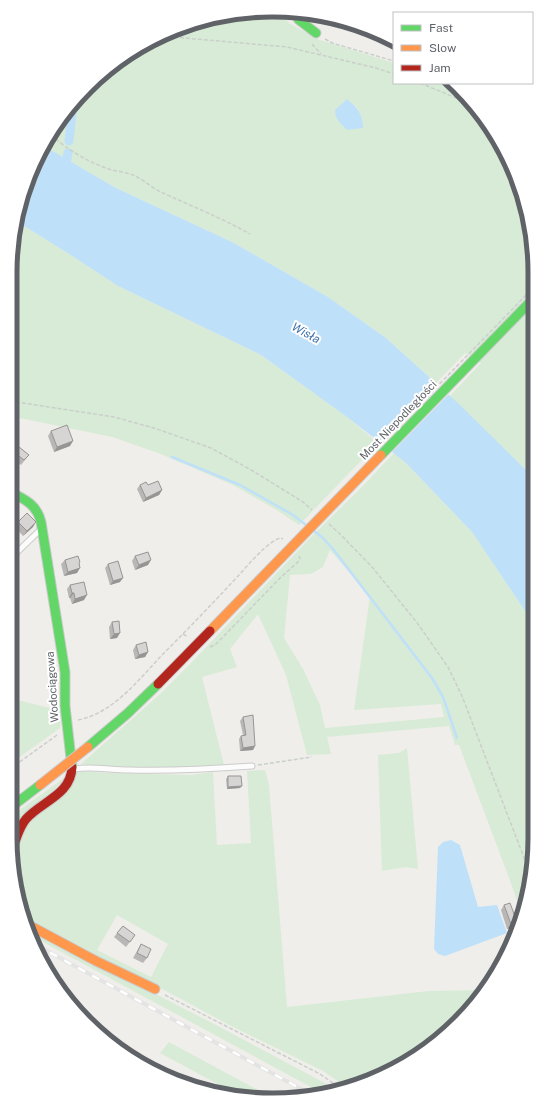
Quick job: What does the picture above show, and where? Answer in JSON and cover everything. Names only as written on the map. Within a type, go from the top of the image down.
[{"type":"main road","points":[[298,19],[316,33]]},
{"type":"main road","name":"Most Niepodległości","points":[[17,803],[88,747],[128,713],[158,684],[528,304]]},
{"type":"main road","name":"Wodociągowa","points":[[17,495],[31,503],[38,513],[42,528],[65,672],[65,706],[72,770]]},
{"type":"main road","points":[[17,836],[25,820],[36,809],[57,796],[68,781],[72,770]]},
{"type":"main road","points":[[34,928],[96,961],[155,989]]},
{"type":"lane","points":[[17,552],[42,528]]},
{"type":"lane","points":[[72,770],[82,768],[127,770],[198,770],[252,766]]},
{"type":"path","points":[[316,33],[332,43],[393,61]]},
{"type":"path","points":[[173,37],[287,47],[376,68],[393,74]]},
{"type":"path","points":[[422,84],[461,100]]},
{"type":"path","points":[[55,138],[80,156],[94,163],[140,178],[156,190],[231,223],[250,234]]},
{"type":"path","points":[[379,447],[528,293]]},
{"type":"path","points":[[17,402],[114,417],[154,428],[211,448],[253,471],[303,502],[315,512]]},
{"type":"path","points":[[327,522],[374,568],[418,624],[448,667],[462,696],[526,864]]},
{"type":"path","points":[[17,764],[58,735],[68,733]]},
{"type":"path","points":[[252,766],[312,757]]},
{"type":"path","points":[[155,989],[320,1074],[335,1085]]},
{"type":"green space","points":[[285,18],[289,23],[320,40],[393,63],[393,84],[445,84],[465,104],[475,117],[502,159],[514,190],[523,223],[526,239],[528,272],[528,473],[450,396],[481,363],[465,353],[436,383],[386,338],[328,297],[232,242],[116,188],[49,149],[80,104],[104,80],[131,60],[159,43],[190,31],[239,19]],"holes":[[[347,99],[357,108],[361,115],[363,128]]]},
{"type":"green space","points":[[22,225],[118,286],[261,355],[347,417],[378,443],[299,525],[275,509],[233,485],[161,454],[112,437],[17,417],[17,272],[19,239]]},
{"type":"green space","points":[[394,453],[405,462],[472,532],[528,615],[528,838],[526,871],[519,905],[459,745],[455,745],[449,726],[327,737],[331,754],[307,755],[286,675],[258,614],[230,649],[237,667],[202,677],[224,765],[127,770],[81,764],[159,695]],"holes":[[[330,550],[370,596],[354,710],[441,704],[444,717],[325,728],[320,705],[303,669],[284,638],[290,575],[311,574],[323,567]]]},
{"type":"green space","points":[[17,700],[61,711],[60,728],[17,759]]},
{"type":"green space","points":[[407,748],[418,869],[406,867],[382,871],[378,755],[399,753]]},
{"type":"green space","points":[[265,770],[269,785],[287,1007],[429,991],[477,990],[465,1006],[441,1030],[414,1050],[386,1067],[341,1083],[323,1071],[233,1027],[166,991],[32,924],[26,904],[19,871],[18,847],[30,818],[78,771],[192,775],[213,772],[217,845],[251,843],[247,771]],"holes":[[[117,915],[168,944],[151,977],[97,950]]]},
{"type":"green space","points":[[67,776],[17,830],[17,812]]},
{"type":"green space","points":[[35,932],[216,1025],[330,1086],[315,1089],[38,939]]},
{"type":"green space","points":[[169,1042],[262,1092],[226,1089],[160,1053]]},
{"type":"water","points":[[347,99],[354,105],[361,115],[363,128],[347,130],[337,119],[335,110]]},
{"type":"water","name":"Wisła","points":[[49,149],[116,188],[232,242],[328,297],[386,338],[459,404],[528,473],[528,615],[472,532],[405,462],[347,417],[261,355],[118,286],[22,225],[36,175]]},
{"type":"water","points":[[451,840],[460,845],[478,907],[497,905],[507,933],[445,956],[438,954],[434,949],[438,847],[443,842]]},
{"type":"pier","points":[[437,382],[450,393],[391,453],[378,443]]},
{"type":"building","points":[[67,425],[73,441],[57,447],[51,431]]},
{"type":"building","points":[[19,447],[29,455],[24,460],[17,455]]},
{"type":"building","points":[[158,481],[162,490],[146,498],[140,485],[146,482],[148,485]]},
{"type":"building","points":[[27,513],[36,522],[27,531],[18,522]]},
{"type":"building","points":[[148,552],[151,560],[139,565],[135,556]]},
{"type":"building","points":[[78,556],[80,568],[68,572],[65,560]]},
{"type":"building","points":[[118,561],[123,578],[113,581],[108,564]]},
{"type":"building","points":[[84,582],[87,595],[75,599],[70,585]]},
{"type":"building","points":[[119,621],[120,633],[114,634],[112,622]]},
{"type":"building","points":[[146,642],[148,652],[139,655],[136,645]]},
{"type":"building","points":[[253,715],[255,746],[243,748],[241,736],[246,735],[243,717]]},
{"type":"building","points":[[228,776],[241,776],[242,786],[228,787]]},
{"type":"building","points":[[510,903],[515,917],[513,923],[511,924],[504,905]]},
{"type":"building","points":[[123,926],[135,935],[130,942],[117,933]]},
{"type":"building","points":[[141,944],[151,949],[147,958],[137,953]]},
{"type":"waterway","points":[[69,141],[72,115]]},
{"type":"waterway","points":[[65,171],[68,153]]},
{"type":"waterway","points":[[172,457],[240,485],[293,515],[306,525]]},
{"type":"waterway","points":[[313,530],[333,549],[432,678],[443,697],[457,738]]},
{"type":"railway","points":[[42,948],[305,1091]]},
{"type":"traffic: fast","points":[[298,19],[316,33]]},
{"type":"traffic: fast","points":[[381,455],[528,304]]},
{"type":"traffic: fast","points":[[17,495],[30,503],[37,511],[41,522],[65,672],[65,706],[72,767]]},
{"type":"traffic: fast","points":[[88,747],[128,713],[158,684]]},
{"type":"traffic: fast","points":[[17,803],[40,785]]},
{"type":"traffic: slow","points":[[280,559],[381,455]]},
{"type":"traffic: slow","points":[[210,631],[280,559]]},
{"type":"traffic: slow","points":[[40,785],[88,747]]},
{"type":"traffic: slow","points":[[34,928],[96,961],[155,989]]},
{"type":"traffic: jam","points":[[158,684],[210,631]]},
{"type":"traffic: jam","points":[[17,838],[26,819],[55,797],[67,784],[72,767]]}]
